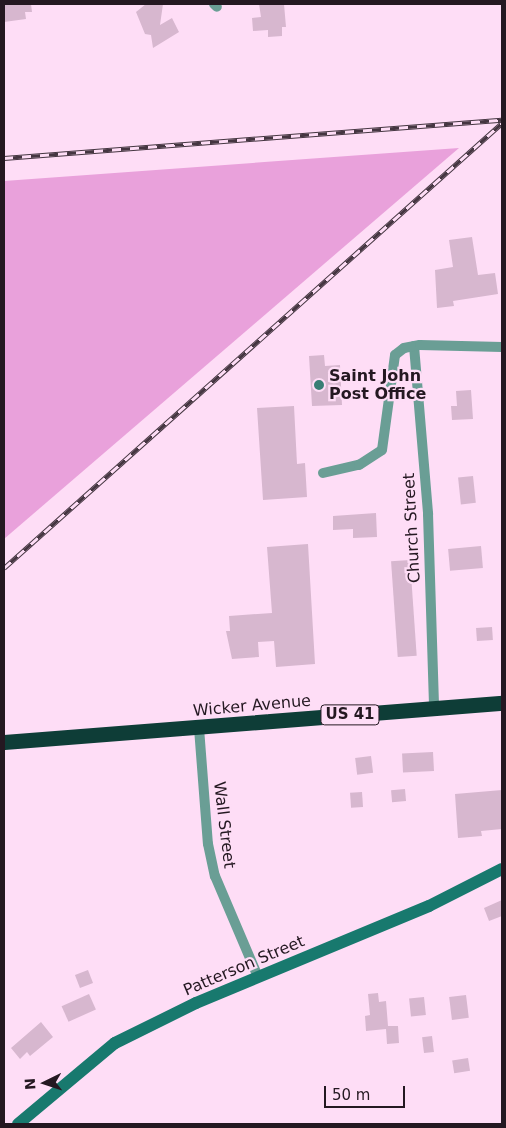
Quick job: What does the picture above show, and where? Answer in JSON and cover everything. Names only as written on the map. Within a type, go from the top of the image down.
[{"type":"highway","name":"Wicker Avenue","points":[[4,742],[502,703]]},
{"type":"street","points":[[323,473],[359,465],[382,450],[395,355],[414,346],[502,347]]},
{"type":"street","name":"Church Street","points":[[414,346],[428,514],[434,709]]},
{"type":"street","name":"Wall Street","points":[[199,728],[208,844],[215,876],[258,977]]},
{"type":"street","name":"Patterson Street","points":[[18,1124],[115,1043],[196,1002],[429,906],[502,869]]},
{"type":"shaded area","points":[[459,148],[4,539],[4,181]]},
{"type":"building","points":[[4,4],[31,4],[32,12],[25,12],[26,19],[4,22]]},
{"type":"building","points":[[146,4],[163,4],[160,25],[172,18],[179,32],[153,48],[151,35],[145,34],[136,12]]},
{"type":"building","points":[[259,4],[284,4],[286,27],[282,27],[282,36],[268,37],[268,30],[253,31],[252,18],[261,17]]},
{"type":"building","points":[[472,237],[478,275],[495,273],[498,294],[453,301],[454,306],[437,308],[435,270],[453,267],[449,240]]},
{"type":"building","points":[[324,355],[325,366],[340,365],[342,405],[312,406],[309,356]]},
{"type":"building","points":[[471,390],[473,419],[452,420],[451,406],[457,406],[456,391]]},
{"type":"building","points":[[294,406],[297,464],[305,463],[307,497],[263,500],[257,408]]},
{"type":"building","points":[[473,476],[476,503],[461,504],[458,478]]},
{"type":"building","points":[[376,513],[377,537],[353,538],[353,529],[333,530],[333,516]]},
{"type":"building","points":[[308,544],[315,664],[276,667],[274,641],[258,642],[259,657],[232,659],[226,631],[230,631],[229,616],[272,613],[267,547]]},
{"type":"building","points":[[481,546],[483,568],[450,571],[448,549]]},
{"type":"building","points":[[410,560],[417,656],[398,657],[391,561]]},
{"type":"building","points":[[492,627],[493,640],[477,641],[476,628]]},
{"type":"building","points":[[433,752],[434,771],[403,773],[402,754]]},
{"type":"building","points":[[371,756],[373,773],[357,775],[355,758]]},
{"type":"building","points":[[405,789],[406,801],[392,802],[391,790]]},
{"type":"building","points":[[502,790],[502,829],[481,831],[482,836],[458,838],[455,794]]},
{"type":"building","points":[[362,792],[363,807],[351,808],[350,793]]},
{"type":"building","points":[[502,900],[502,916],[489,921],[484,908]]},
{"type":"building","points":[[88,970],[93,983],[80,988],[75,975]]},
{"type":"building","points":[[378,993],[379,1002],[386,1001],[388,1026],[398,1026],[399,1043],[387,1044],[386,1029],[366,1031],[365,1016],[370,1015],[368,994]]},
{"type":"building","points":[[89,994],[96,1010],[69,1022],[62,1006]]},
{"type":"building","points":[[466,995],[469,1018],[452,1020],[449,997]]},
{"type":"building","points":[[424,997],[426,1015],[411,1016],[409,999]]},
{"type":"building","points":[[41,1022],[53,1037],[30,1056],[27,1052],[20,1059],[11,1048]]},
{"type":"building","points":[[432,1036],[434,1052],[424,1053],[422,1037]]},
{"type":"building","points":[[468,1058],[470,1071],[454,1073],[452,1061]]},
{"type":"railway","points":[[4,158],[502,120]]},
{"type":"railway","points":[[4,568],[502,123]]},
{"type":"place","name":"Saint John Post Office","points":[[319,385]]}]
